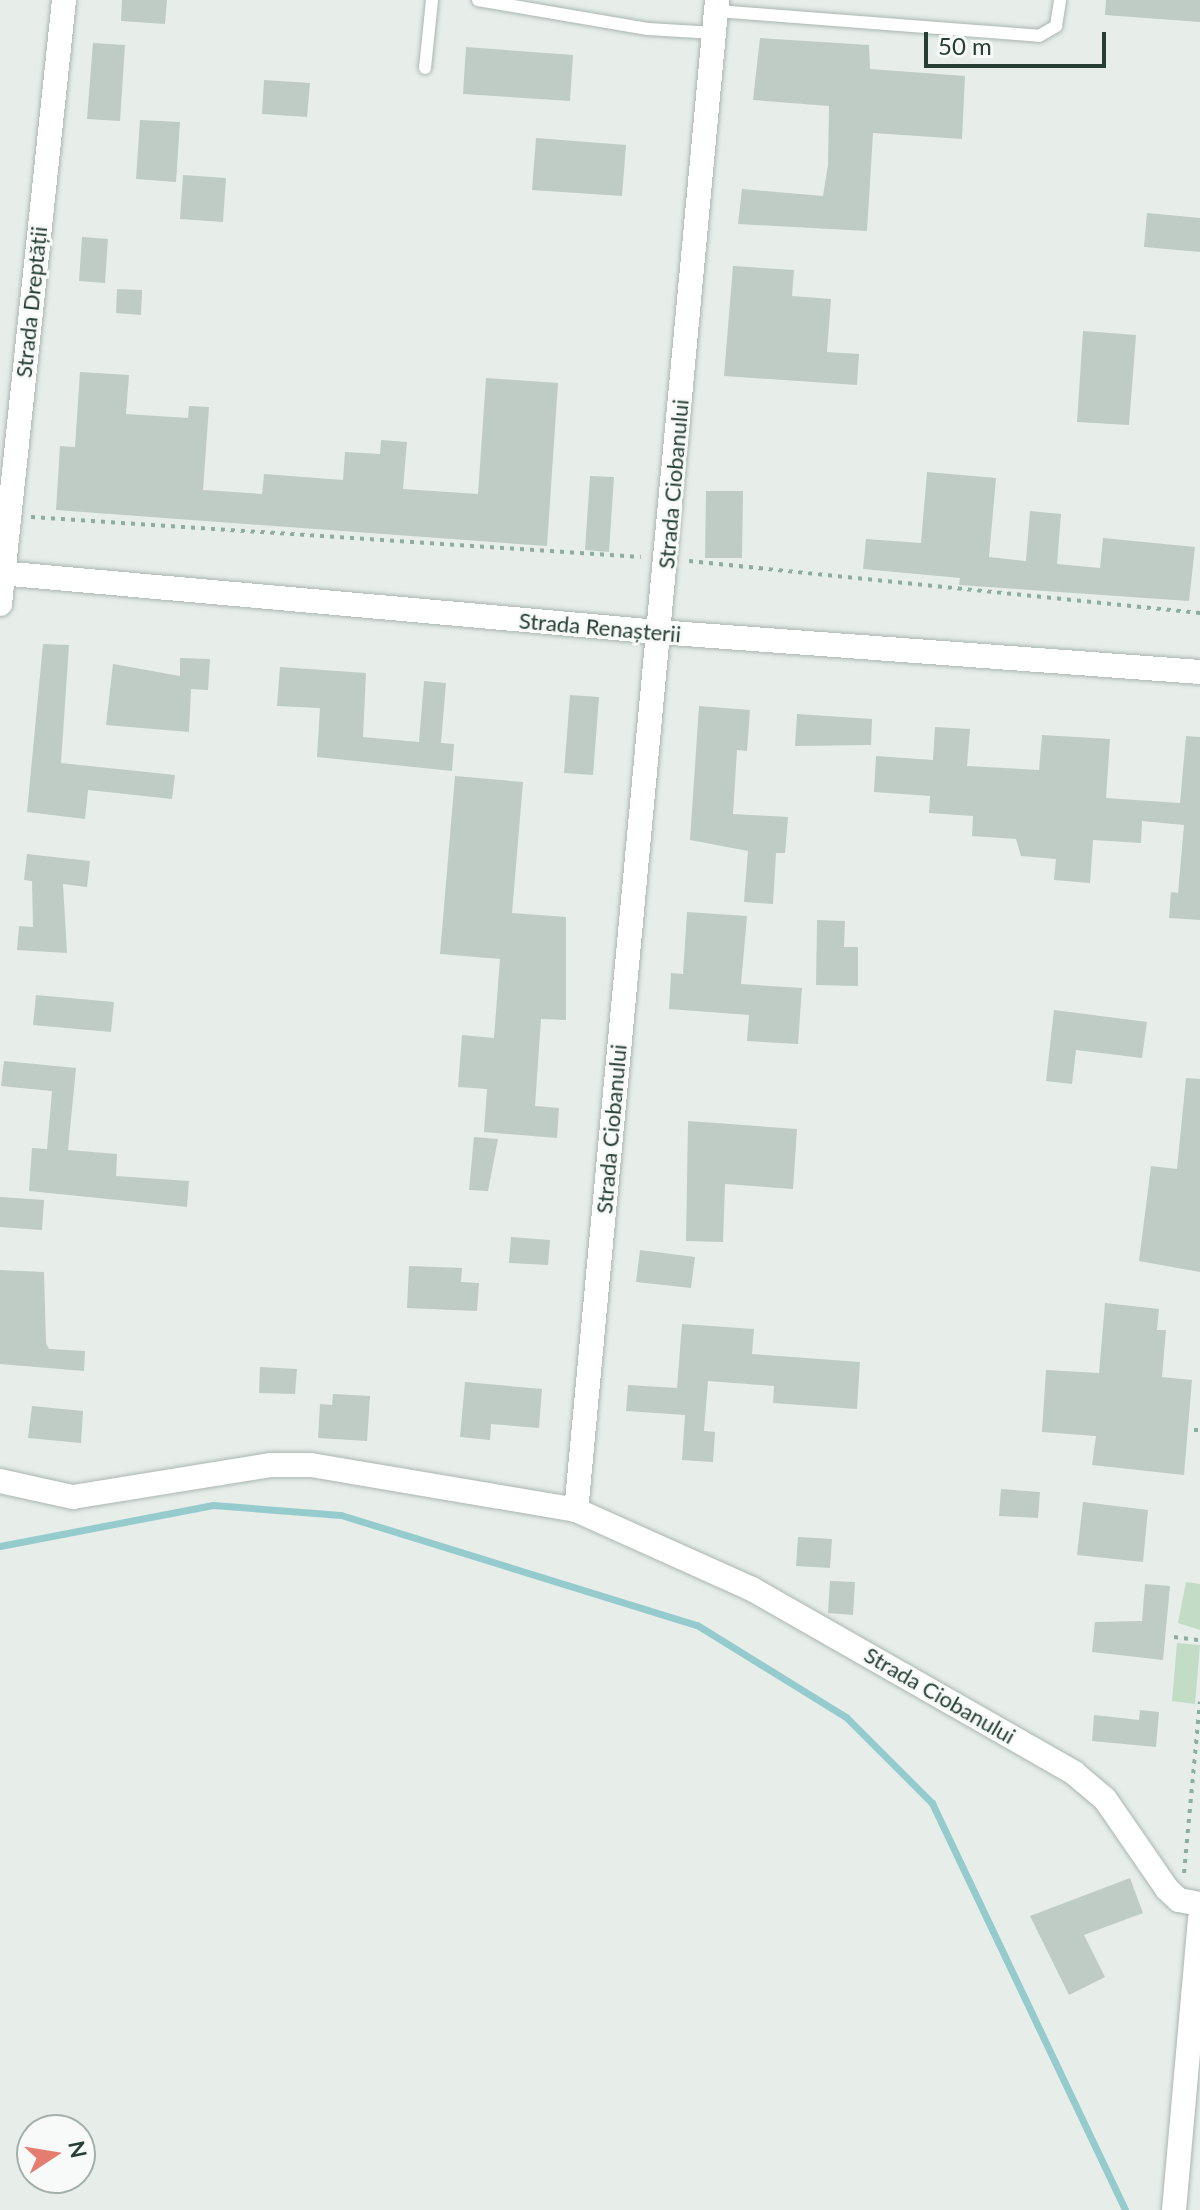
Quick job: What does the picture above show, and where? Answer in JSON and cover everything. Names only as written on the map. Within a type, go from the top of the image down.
[{"type":"street","name":"Strada Dreptății","points":[[0,604],[64,0]]},
{"type":"street","name":"Strada Ciobanului","points":[[716,15],[576,1510],[752,1589],[1074,1773],[1105,1799],[1167,1889],[1179,1900],[1200,1904]]},
{"type":"street","name":"Strada Renașterii","points":[[2,573],[658,632],[1200,672]]},
{"type":"street","points":[[0,1481],[73,1497],[271,1465],[311,1465],[576,1510]]},
{"type":"street","points":[[1176,2209],[1200,1919]]},
{"type":"street","points":[[1180,2143],[1200,2162]]},
{"type":"lane","points":[[425,68],[432,0]]},
{"type":"lane","points":[[478,0],[648,29],[716,15],[1039,36],[1056,26],[1060,0]]},
{"type":"path","points":[[8,515],[666,559],[1200,613]]},
{"type":"path","points":[[1174,1637],[1200,1640]]},
{"type":"green space","points":[[1186,1582],[1200,1584],[1200,1630],[1178,1623]]},
{"type":"green space","points":[[1177,1643],[1200,1645],[1195,1704],[1172,1701]]},
{"type":"building","points":[[122,0],[167,0],[165,24],[121,21]]},
{"type":"building","points":[[1106,0],[1200,0],[1200,22],[1105,15]]},
{"type":"building","points":[[760,38],[869,45],[870,69],[965,76],[962,139],[873,133],[867,231],[738,224],[742,189],[823,196],[828,165],[829,106],[753,100]]},
{"type":"building","points":[[93,43],[125,45],[120,121],[87,119]]},
{"type":"building","points":[[466,47],[573,55],[570,101],[463,94]]},
{"type":"building","points":[[264,80],[310,83],[307,117],[262,114]]},
{"type":"building","points":[[140,120],[180,122],[176,182],[136,179]]},
{"type":"building","points":[[536,138],[626,145],[622,196],[532,190]]},
{"type":"building","points":[[183,175],[226,178],[223,222],[180,219]]},
{"type":"building","points":[[1147,213],[1200,218],[1200,252],[1144,247]]},
{"type":"building","points":[[82,237],[108,239],[105,283],[79,281]]},
{"type":"building","points":[[733,266],[794,270],[792,296],[831,299],[827,352],[859,354],[857,385],[724,376]]},
{"type":"building","points":[[117,289],[142,290],[141,315],[116,313]]},
{"type":"building","points":[[1083,331],[1136,335],[1129,425],[1077,422]]},
{"type":"building","points":[[80,372],[129,375],[126,414],[188,418],[189,406],[209,407],[203,490],[262,494],[264,474],[343,480],[345,452],[380,454],[381,440],[407,442],[403,489],[478,494],[486,378],[558,383],[547,546],[56,510],[60,446],[75,447]]},
{"type":"building","points":[[927,472],[996,478],[989,557],[1026,561],[1030,511],[1061,514],[1057,564],[1100,568],[1103,538],[1195,547],[1189,601],[959,585],[960,578],[863,569],[866,539],[921,543]]},
{"type":"building","points":[[590,476],[614,477],[609,552],[585,550]]},
{"type":"building","points":[[706,491],[743,491],[742,558],[705,558]]},
{"type":"building","points":[[43,644],[69,645],[61,763],[175,775],[172,799],[88,790],[85,819],[27,812]]},
{"type":"building","points":[[180,658],[210,659],[208,690],[191,689],[189,732],[106,725],[113,664],[180,676]]},
{"type":"building","points":[[280,667],[366,673],[363,737],[419,742],[424,681],[446,683],[441,743],[454,744],[452,771],[317,757],[320,708],[277,706]]},
{"type":"building","points":[[570,695],[599,697],[593,775],[564,773]]},
{"type":"building","points":[[699,706],[750,710],[747,751],[737,750],[733,814],[788,817],[785,853],[776,853],[773,904],[744,902],[748,851],[690,840]]},
{"type":"building","points":[[797,714],[872,719],[871,745],[795,746]]},
{"type":"building","points":[[935,727],[970,729],[967,766],[1039,770],[1042,735],[1110,739],[1106,798],[1180,803],[1186,736],[1200,737],[1200,920],[1169,918],[1171,892],[1178,893],[1184,825],[1142,821],[1141,843],[1093,840],[1090,883],[1054,880],[1056,859],[1021,856],[1016,839],[972,836],[973,816],[929,813],[930,796],[874,792],[876,756],[933,760]]},
{"type":"building","points":[[455,776],[523,782],[512,913],[566,917],[566,1020],[541,1019],[535,1106],[559,1108],[557,1138],[484,1132],[487,1089],[458,1087],[462,1035],[494,1038],[500,959],[440,954]]},
{"type":"building","points":[[27,854],[90,861],[87,887],[63,884],[67,953],[17,950],[19,926],[33,927],[32,881],[24,880]]},
{"type":"building","points":[[687,912],[747,916],[741,984],[802,988],[798,1044],[747,1041],[749,1015],[669,1009],[671,973],[683,974]]},
{"type":"building","points":[[817,920],[845,921],[844,947],[858,947],[858,986],[816,985]]},
{"type":"building","points":[[36,995],[114,1002],[111,1032],[33,1025]]},
{"type":"building","points":[[1054,1010],[1147,1022],[1142,1058],[1076,1050],[1072,1084],[1046,1081]]},
{"type":"building","points":[[4,1061],[76,1068],[68,1150],[117,1154],[116,1176],[189,1181],[187,1207],[29,1191],[32,1148],[47,1149],[52,1091],[1,1086]]},
{"type":"building","points":[[1186,1078],[1200,1079],[1200,1272],[1139,1261],[1151,1166],[1177,1169]]},
{"type":"building","points":[[688,1121],[797,1129],[793,1189],[725,1184],[723,1242],[686,1241]]},
{"type":"building","points":[[474,1137],[498,1139],[488,1191],[469,1190]]},
{"type":"building","points":[[0,1197],[44,1200],[42,1230],[0,1227]]},
{"type":"building","points":[[511,1237],[550,1240],[548,1265],[509,1263]]},
{"type":"building","points":[[640,1250],[695,1257],[691,1288],[636,1282]]},
{"type":"building","points":[[409,1266],[462,1268],[461,1282],[479,1283],[477,1311],[407,1308]]},
{"type":"building","points":[[0,1270],[44,1272],[46,1343],[49,1349],[85,1351],[84,1371],[0,1364]]},
{"type":"building","points":[[1105,1303],[1159,1309],[1157,1330],[1166,1330],[1162,1377],[1192,1380],[1184,1475],[1092,1465],[1096,1436],[1042,1432],[1046,1370],[1099,1373]]},
{"type":"building","points":[[682,1324],[754,1329],[752,1354],[860,1362],[857,1409],[773,1403],[774,1386],[708,1381],[704,1431],[715,1432],[713,1462],[682,1460],[685,1415],[626,1411],[628,1385],[677,1388]]},
{"type":"building","points":[[260,1367],[297,1369],[295,1394],[259,1393]]},
{"type":"building","points":[[465,1382],[542,1389],[539,1428],[491,1424],[490,1440],[460,1437]]},
{"type":"building","points":[[333,1394],[370,1396],[367,1441],[318,1438],[320,1404],[332,1405]]},
{"type":"building","points":[[32,1406],[83,1411],[81,1443],[28,1438]]},
{"type":"building","points":[[1001,1489],[1040,1492],[1038,1518],[999,1516]]},
{"type":"building","points":[[1083,1502],[1148,1510],[1143,1562],[1077,1555]]},
{"type":"building","points":[[798,1537],[832,1539],[830,1568],[796,1566]]},
{"type":"building","points":[[830,1581],[855,1582],[853,1615],[828,1613]]},
{"type":"building","points":[[1145,1584],[1170,1586],[1163,1660],[1092,1652],[1095,1622],[1142,1621]]},
{"type":"building","points":[[1140,1710],[1159,1712],[1156,1747],[1092,1741],[1094,1715],[1139,1720]]},
{"type":"building","points":[[1130,1878],[1143,1913],[1084,1935],[1105,1977],[1069,1995],[1030,1916]]},
{"type":"waterway","points":[[0,1546],[213,1505],[341,1515],[697,1625],[846,1717],[932,1803],[1125,2210]]}]
